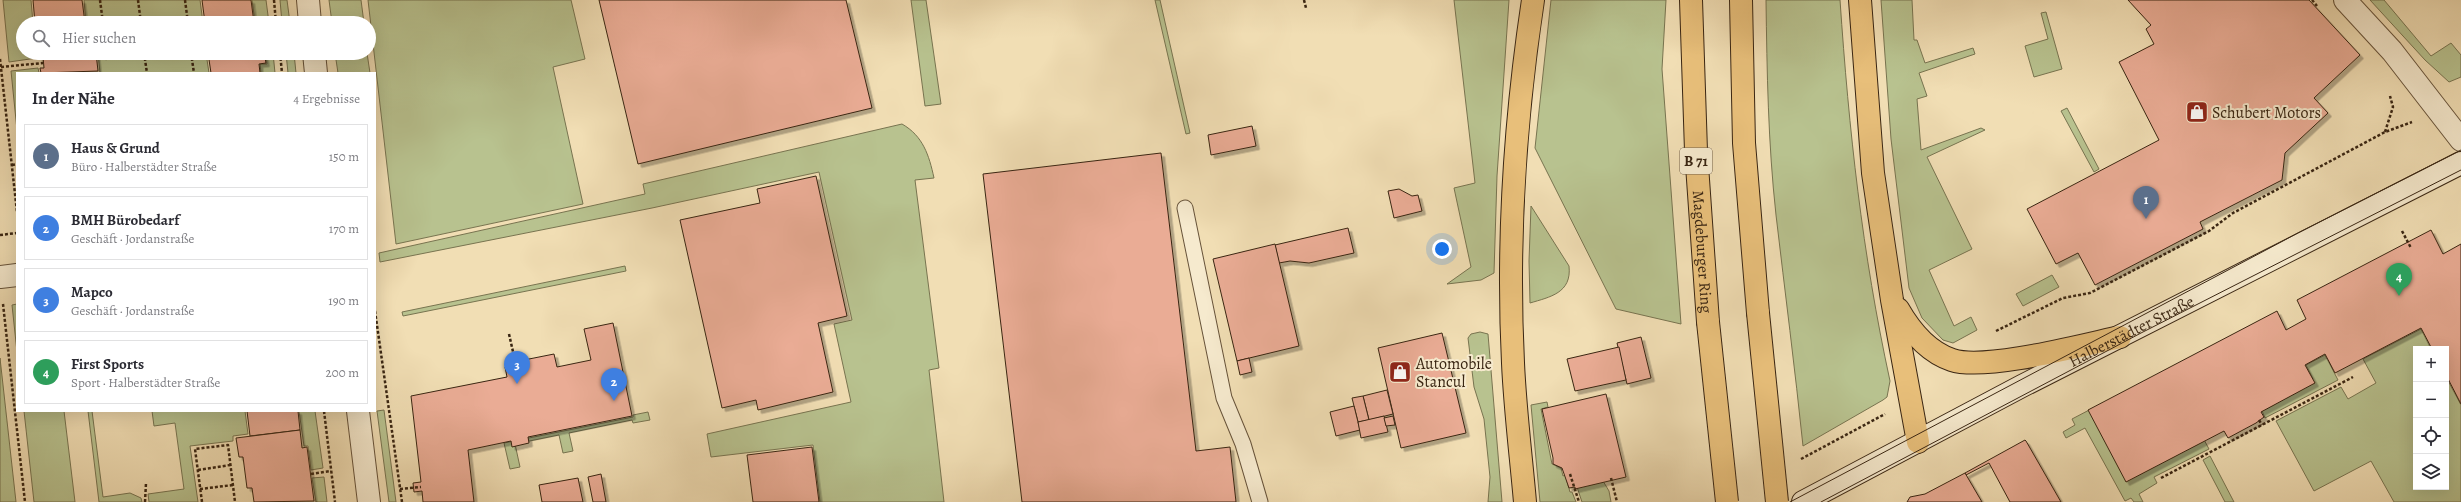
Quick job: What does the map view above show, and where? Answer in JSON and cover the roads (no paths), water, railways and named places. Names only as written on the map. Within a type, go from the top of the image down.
[{"type":"highway","points":[[1525,502],[1513,362],[1512,261],[1517,152],[1533,0]]},
{"type":"highway","name":"Magdeburger Ring","points":[[1691,0],[1697,182],[1708,322],[1727,502]]},
{"type":"highway","points":[[1741,0],[1744,143],[1776,502]]},
{"type":"highway","points":[[1860,0],[1873,173],[1892,300],[1918,442]]},
{"type":"highway","points":[[1892,300],[1916,335],[1942,355],[1962,362],[1985,362],[2050,352],[2120,337]]},
{"type":"main road","points":[[308,0],[309,16]]},
{"type":"main road","points":[[2345,0],[2392,51],[2461,140]]},
{"type":"main road","points":[[315,60],[316,72]]},
{"type":"main road","name":"Halberstädter Straße","points":[[1803,502],[2120,337],[2461,163]]},
{"type":"main road","points":[[358,412],[369,502]]},
{"type":"lane","points":[[1185,208],[1224,398],[1243,444],[1260,502]]},
{"type":"tram line","points":[[1790,502],[2298,233],[2461,150]]},
{"type":"tram line","points":[[1821,502],[2141,333],[2461,170]]},
{"type":"place","name":"Schubert Motors","points":[[2197,112]]},
{"type":"place","name":"Haus & Grund","points":[[2146,219]]},
{"type":"place","name":"First Sports","points":[[2399,296]]},
{"type":"place","name":"Automobile Stancul","points":[[1400,372]]},
{"type":"place","name":"Mapco","points":[[517,384]]},
{"type":"place","name":"BMH Bürobedarf","points":[[614,401]]}]
